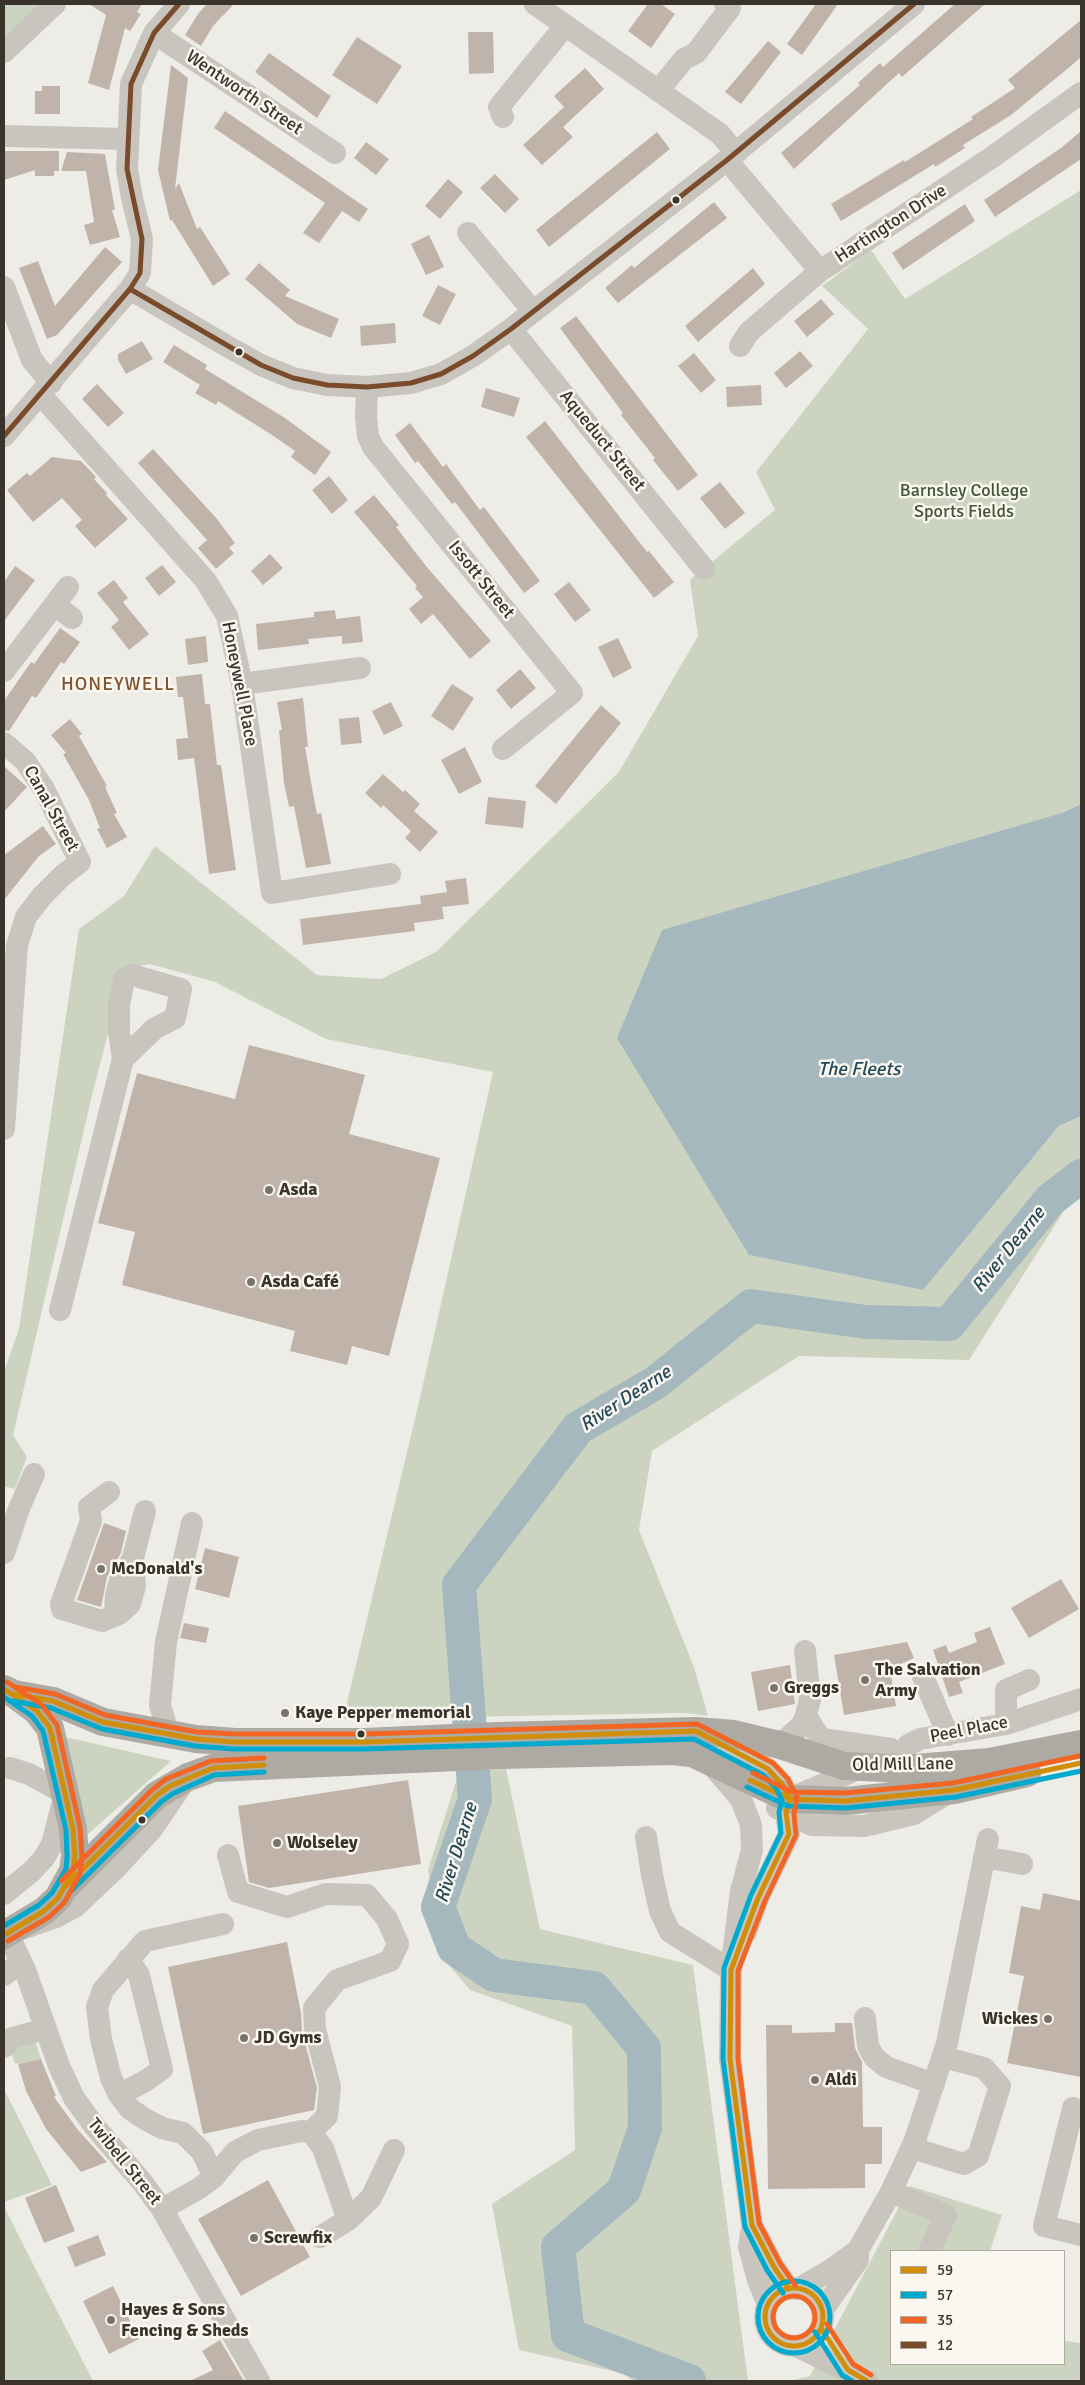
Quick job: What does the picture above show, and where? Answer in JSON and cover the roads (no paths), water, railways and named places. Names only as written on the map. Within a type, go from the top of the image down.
[{"type":"highway","points":[[5,1936],[44,1911],[66,1886],[73,1871],[75,1856],[73,1829],[50,1728],[37,1710],[9,1692]]},
{"type":"main road","name":"Old Mill Lane","points":[[9,1692],[53,1701],[103,1722],[169,1735],[271,1744],[460,1748]]},
{"type":"main road","name":"Old Mill Lane","points":[[194,1774],[246,1765],[696,1732],[734,1734],[780,1745],[827,1762],[861,1768],[902,1762],[989,1762],[1081,1744]]},
{"type":"main road","name":"Old Mill Lane","points":[[499,1746],[671,1751],[692,1754],[788,1806],[908,1796],[954,1790],[1081,1763]]},
{"type":"main road","points":[[66,1886],[157,1796],[194,1774]]},
{"type":"street","points":[[4,52],[54,4]]},
{"type":"street","points":[[4,436],[130,289],[140,273],[143,248],[127,168],[131,84],[154,33],[180,4]]},
{"type":"street","name":"Hartington Drive","points":[[535,4],[720,134],[732,156],[820,271],[991,158],[1081,93]]},
{"type":"street","points":[[658,91],[684,59],[696,53],[730,8],[725,4]]},
{"type":"street","points":[[130,289],[261,365],[293,378],[319,383],[368,386],[411,384],[441,374],[473,356],[512,329],[532,310],[732,156],[907,6]]},
{"type":"street","points":[[502,117],[499,106],[565,26]]},
{"type":"street","name":"Wentworth Street","points":[[154,33],[335,154]]},
{"type":"street","points":[[4,136],[128,139]]},
{"type":"street","points":[[468,233],[532,310]]},
{"type":"street","points":[[740,346],[749,332],[820,271]]},
{"type":"street","name":"Honeywell Place","points":[[4,287],[32,360],[46,388],[206,581],[227,616],[242,684],[272,893],[390,874]]},
{"type":"street","name":"Aqueduct Street","points":[[512,329],[700,555]]},
{"type":"street","name":"Issott Street","points":[[368,386],[366,417],[368,436],[373,447],[572,693],[504,749]]},
{"type":"street","points":[[4,671],[65,603]]},
{"type":"street","points":[[242,684],[360,668]]},
{"type":"street","name":"Canal Street","points":[[4,743],[25,761],[44,789],[80,862],[62,876],[42,896],[26,918],[17,945],[4,1129]]},
{"type":"street","points":[[60,1310],[123,1059]]},
{"type":"street","points":[[4,1553],[11,1509],[34,1474]]},
{"type":"street","points":[[109,1492],[89,1507],[91,1520],[61,1607],[102,1621],[115,1616],[116,1595],[120,1581],[133,1558],[145,1511]]},
{"type":"street","points":[[169,1735],[160,1706],[164,1654],[192,1523]]},
{"type":"street","points":[[780,1745],[802,1725],[810,1700],[805,1651]]},
{"type":"street","points":[[923,1677],[948,1735]]},
{"type":"street","points":[[1006,1724],[1006,1690],[1029,1680]]},
{"type":"street","name":"Peel Place","points":[[902,1762],[908,1745],[920,1739],[1006,1724],[1081,1699]]},
{"type":"street","points":[[806,1714],[822,1739],[891,1749],[902,1762],[908,1796]]},
{"type":"street","points":[[696,1732],[768,1769],[782,1784],[788,1806],[789,1834],[758,1898],[731,1970]]},
{"type":"street","points":[[708,1761],[740,1799],[751,1825],[752,1850]]},
{"type":"street","points":[[4,1894],[31,1872],[44,1858],[52,1844],[65,1794],[29,1774],[10,1768]]},
{"type":"street","points":[[768,2305],[758,2280],[749,2247],[752,2225],[730,2059],[729,2013],[731,1970],[741,1891],[752,1850],[768,1824],[788,1806],[861,1768]]},
{"type":"street","points":[[5,1936],[56,1918],[76,1906],[116,1868],[152,1828],[194,1774]]},
{"type":"street","points":[[788,1806],[812,1826],[864,1826],[914,1814],[954,1790]]},
{"type":"street","points":[[646,1837],[660,1911],[670,1932],[731,1970]]},
{"type":"street","points":[[796,2346],[811,2341],[822,2319],[858,2260],[858,2250],[912,2148],[945,2050],[986,1848],[1022,1864]]},
{"type":"street","points":[[162,2210],[198,2189],[214,2177],[235,2152],[258,2140],[310,2132],[327,2116],[330,2087],[315,2029],[314,2008],[337,1980],[390,1961],[398,1944],[387,1919],[367,1896],[326,1894],[287,1906],[238,1892],[228,1855]]},
{"type":"street","points":[[214,2177],[202,2152],[183,2134],[162,2128],[145,2119],[130,2109],[119,2095],[111,2078],[101,2038],[97,2007],[103,1990],[144,1942],[223,1924]]},
{"type":"street","name":"Twibell Street","points":[[5,1936],[12,1969],[45,2029],[74,2098],[94,2127],[142,2182],[162,2210],[259,2381]]},
{"type":"street","points":[[119,2095],[156,2075],[162,2069],[139,1975],[128,1959]]},
{"type":"street","points":[[865,2018],[868,2046],[874,2057],[886,2067],[934,2084]]},
{"type":"street","points":[[4,2047],[12,2038],[45,2029]]},
{"type":"street","points":[[912,2148],[964,2164],[978,2156],[1000,2086],[984,2068],[945,2050]]},
{"type":"street","points":[[1073,2108],[1044,2226],[1081,2235]]},
{"type":"street","points":[[310,2132],[323,2148],[348,2220]]},
{"type":"street","points":[[320,2237],[348,2220],[371,2198],[394,2150]]},
{"type":"street","points":[[890,2192],[946,2215],[929,2250]]},
{"type":"street","points":[[752,2225],[774,2267],[794,2289],[814,2296],[822,2319],[858,2376]]},
{"type":"street","points":[[858,2250],[794,2289],[778,2293],[768,2305],[766,2317],[770,2332],[781,2343],[796,2346],[858,2376]]},
{"type":"water","name":"The Fleets","points":[[1081,804],[1081,1116],[1059,1126],[923,1290],[749,1255],[617,1038],[662,930],[1062,813]]},
{"type":"waterway","name":"River Dearne","points":[[689,2381],[568,2335],[558,2247],[624,2190],[645,2128],[644,2048],[594,1988],[494,1975],[454,1948],[438,1907],[475,1799],[459,1585],[578,1428],[655,1383],[751,1306],[866,1322],[949,1324],[1050,1200],[1081,1176]]},
{"type":"place","name":"Asda","points":[[269,1190]]},
{"type":"place","name":"Asda Café","points":[[251,1282]]},
{"type":"place","name":"McDonald's","points":[[101,1569]]},
{"type":"place","name":"The Salvation Army","points":[[865,1680]]},
{"type":"place","name":"Greggs","points":[[774,1688]]},
{"type":"place","name":"Kaye Pepper memorial","points":[[285,1713]]},
{"type":"place","name":"Wolseley","points":[[277,1843]]},
{"type":"place","name":"Wickes","points":[[1048,2019]]},
{"type":"place","name":"JD Gyms","points":[[244,2038]]},
{"type":"place","name":"Aldi","points":[[815,2080]]},
{"type":"place","name":"Screwfix","points":[[254,2238]]},
{"type":"place","name":"Hayes & Sons Fencing & Sheds","points":[[111,2320]]},
{"type":"district","name":"HONEYWELL","points":[[118,685]]},
{"type":"park label","name":"Barnsley College Sports Fields","points":[[964,501]]}]
